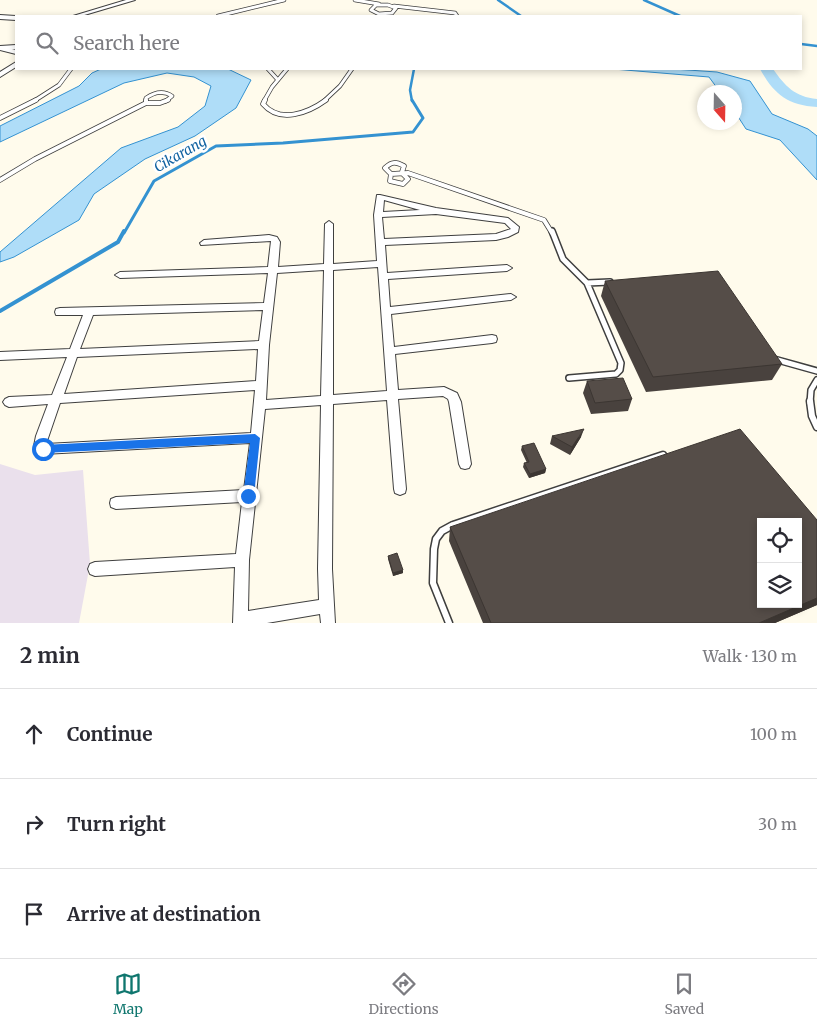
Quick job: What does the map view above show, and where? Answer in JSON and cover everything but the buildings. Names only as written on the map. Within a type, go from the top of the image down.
[{"type":"street","points":[[80,15],[132,0]]},
{"type":"street","points":[[0,16],[15,18]]},
{"type":"street","points":[[0,48],[15,48]]},
{"type":"street","points":[[0,48],[15,52]]},
{"type":"street","points":[[0,75],[15,65]]},
{"type":"street","points":[[381,242],[496,236],[506,235],[515,230],[513,224],[508,221],[436,211],[380,197],[378,215],[400,489]]},
{"type":"street","points":[[378,215],[436,211]]},
{"type":"street","points":[[328,623],[326,606],[329,224]]},
{"type":"street","points":[[204,243],[274,239],[276,242],[260,384],[260,405],[248,496],[242,560],[240,621],[326,606]]},
{"type":"street","points":[[120,275],[382,264]]},
{"type":"street","points":[[384,276],[507,268]]},
{"type":"street","points":[[387,311],[511,297]]},
{"type":"street","points":[[60,312],[269,306]]},
{"type":"street","points":[[89,312],[40,441],[40,446],[43,449],[255,438]]},
{"type":"street","points":[[390,351],[492,338]]},
{"type":"street","points":[[0,356],[264,344]]},
{"type":"street","points":[[9,402],[260,384]]},
{"type":"street","points":[[260,405],[450,393],[455,402],[465,464]]},
{"type":"street","points":[[116,503],[248,496]]},
{"type":"street","points":[[95,569],[242,560]]},
{"type":"lane","points":[[222,15],[284,0]]},
{"type":"lane","points":[[355,0],[446,11],[456,15]]},
{"type":"lane","points":[[382,4],[371,7],[370,10],[385,15],[396,11],[394,6]]},
{"type":"lane","points":[[0,118],[50,90],[69,75],[71,70]]},
{"type":"lane","points":[[269,70],[278,80]]},
{"type":"lane","points":[[286,70],[263,104],[268,110],[280,115],[298,115],[319,107],[338,89],[351,70]]},
{"type":"lane","points":[[0,180],[35,159],[146,103],[156,104],[168,101],[172,96],[166,92],[154,93],[146,98],[146,103]]},
{"type":"lane","points":[[391,174],[384,168],[390,163],[396,162],[404,166],[402,172]]},
{"type":"lane","points":[[391,174],[390,181],[392,183],[403,184],[408,179],[402,172]]},
{"type":"lane","points":[[391,174],[402,172],[544,220],[550,225],[560,254],[566,264],[587,283],[621,363],[620,370],[616,374],[569,378]]},
{"type":"lane","points":[[587,283],[616,282]]},
{"type":"lane","points":[[768,357],[817,371]]},
{"type":"lane","points":[[817,380],[814,382],[810,396],[812,418],[817,427]]},
{"type":"lane","points":[[450,623],[433,583],[434,549],[436,539],[442,531],[453,525],[674,452]]},
{"type":"shaded area","points":[[0,464],[35,475],[83,470],[90,564],[79,623],[0,623]]},
{"type":"water","points":[[99,70],[230,70],[251,80],[236,108],[195,136],[145,159],[94,194],[79,220],[14,257],[0,262],[0,252],[121,148],[178,127],[205,106],[211,86],[194,77],[167,73],[124,83],[0,142],[0,126],[79,86],[92,73]]},
{"type":"water","points":[[625,70],[717,72],[750,81],[772,114],[808,129],[817,136],[817,180],[780,140],[746,129],[742,123],[742,85],[715,85],[709,77]]},
{"type":"waterway","name":"Cikarang","points":[[498,0],[520,15]]},
{"type":"waterway","name":"Cikarang","points":[[644,0],[678,15]]},
{"type":"waterway","name":"Cikarang","points":[[802,44],[817,46]]},
{"type":"waterway","name":"Cikarang","points":[[412,101],[410,90],[414,70]]},
{"type":"waterway","points":[[767,70],[781,89],[792,98],[799,101],[817,103]]},
{"type":"waterway","name":"Cikarang","points":[[124,233],[154,181],[216,146],[283,143],[413,132],[423,118],[412,100]]},
{"type":"waterway","name":"Cikarang","points":[[0,311],[118,242],[124,231]]},
{"type":"route","points":[[43,449],[255,438],[248,496]]}]
